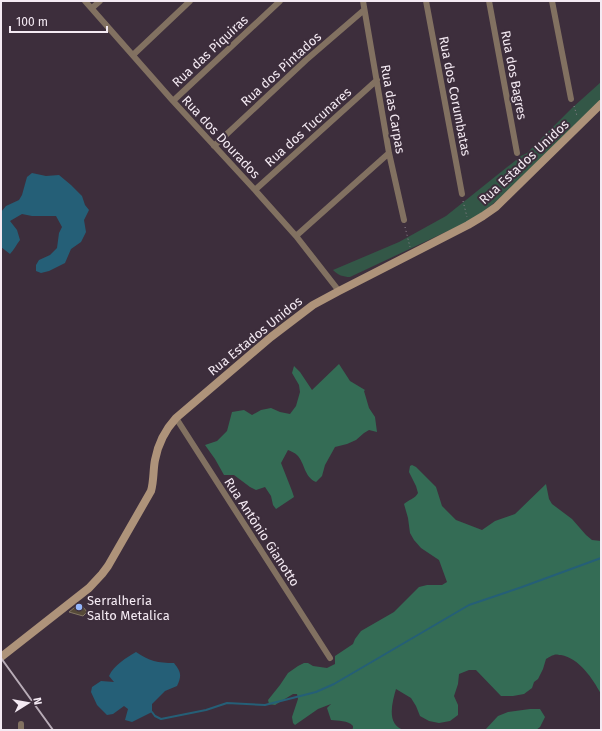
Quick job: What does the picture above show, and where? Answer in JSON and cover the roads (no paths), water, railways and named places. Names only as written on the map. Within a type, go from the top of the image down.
[{"type":"street","name":"Rua dos Dourados","points":[[86,1],[173,101],[296,236],[339,290]]},
{"type":"street","points":[[92,8],[100,1]]},
{"type":"street","points":[[133,55],[190,1]]},
{"type":"street","name":"Rua das Piquiras","points":[[173,101],[280,1]]},
{"type":"street","name":"Rua das Carpas","points":[[363,1],[389,153],[404,220]]},
{"type":"street","name":"Rua dos Corumbatas","points":[[426,1],[462,194]]},
{"type":"street","name":"Rua dos Bagres","points":[[489,1],[516,153]]},
{"type":"street","points":[[552,1],[571,99]]},
{"type":"street","name":"Rua dos Pintados","points":[[214,146],[306,60],[364,10]]},
{"type":"street","name":"Rua dos Tucunares","points":[[255,190],[377,80]]},
{"type":"street","name":"Rua Estados Unidos","points":[[1,657],[89,588],[102,574],[151,491],[155,460],[159,445],[166,429],[176,418],[271,337],[313,305],[339,290],[468,225],[496,207],[601,104]]},
{"type":"street","points":[[296,236],[389,153]]},
{"type":"street","name":"Rua Antônio Gianotto","points":[[176,418],[330,658]]},
{"type":"water","points":[[32,173],[46,176],[59,175],[82,196],[85,205],[89,210],[84,220],[86,232],[81,242],[71,249],[65,263],[49,271],[41,273],[36,271],[36,265],[39,260],[50,255],[57,248],[59,233],[62,227],[56,216],[32,216],[22,214],[10,221],[17,230],[20,240],[13,251],[10,254],[1,247],[1,212],[6,206],[19,200],[27,177]]},
{"type":"water","points":[[136,652],[145,658],[154,661],[174,663],[179,671],[180,679],[177,686],[165,691],[152,704],[152,712],[132,722],[125,720],[128,709],[124,706],[113,714],[107,715],[97,705],[91,692],[92,687],[101,681],[114,682],[109,676],[111,672],[121,662]]},
{"type":"waterway","points":[[152,712],[155,716],[161,719],[206,710],[227,703],[265,705],[316,692],[334,684],[469,605],[601,558]]},
{"type":"railway","points":[[1,658],[53,730]]},
{"type":"place","name":"Serralheria Salto Metalica","points":[[79,607]]}]
